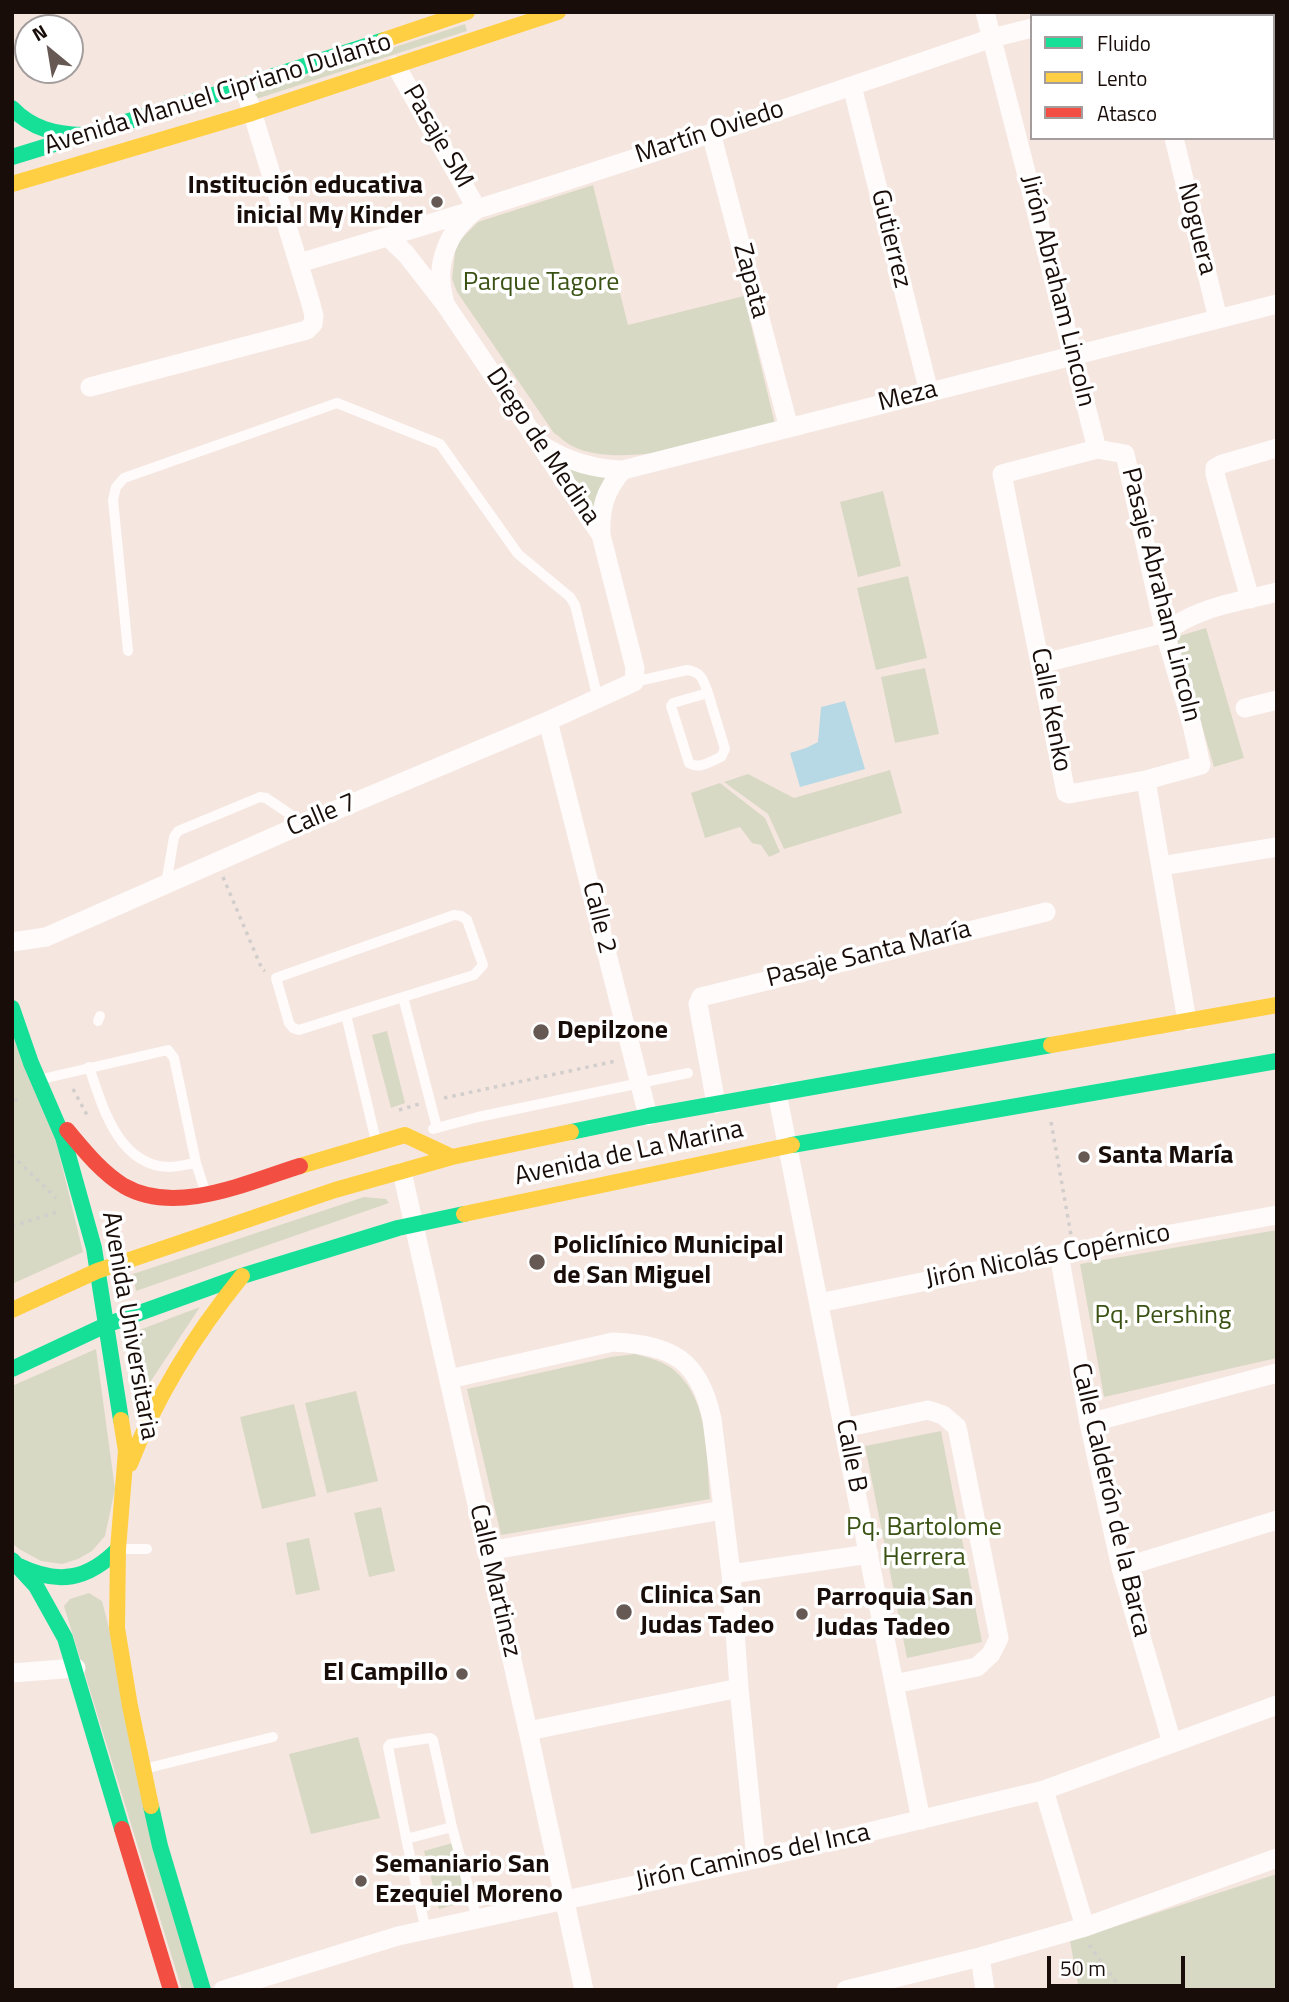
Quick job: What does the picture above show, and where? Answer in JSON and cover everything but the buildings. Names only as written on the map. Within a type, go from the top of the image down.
[{"type":"main road","name":"Avenida Manuel Cipriano Dulanto","points":[[12,157],[243,86],[467,12]]},
{"type":"main road","points":[[474,12],[483,37]]},
{"type":"main road","name":"Avenida Manuel Cipriano Dulanto","points":[[12,184],[252,113],[558,12]]},
{"type":"main road","points":[[12,108],[25,121],[42,130],[57,134],[83,135]]},
{"type":"main road","name":"Avenida de La Marina","points":[[12,1310],[97,1271],[257,1215],[452,1157],[648,1116],[1277,1005]]},
{"type":"main road","name":"Avenida Universitaria","points":[[12,1008],[63,1138],[86,1215],[97,1271],[125,1432],[125,1477],[118,1549],[117,1628],[160,1846],[203,1990]]},
{"type":"main road","name":"Avenida de La Marina","points":[[12,1369],[106,1325],[242,1276],[414,1224],[789,1146],[1046,1099],[1277,1061]]},
{"type":"main road","points":[[53,1114],[91,1159],[123,1186],[148,1196],[172,1199],[206,1194],[405,1136],[452,1157]]},
{"type":"main road","points":[[125,1477],[147,1423],[178,1364],[204,1323],[242,1276]]},
{"type":"main road","points":[[15,1563],[46,1577],[75,1577],[101,1565],[118,1549]]},
{"type":"main road","points":[[15,1563],[36,1586],[65,1638],[76,1668],[171,1990]]},
{"type":"main road","points":[[52,1614],[64,1595],[76,1588],[95,1588],[111,1596],[117,1604]]},
{"type":"street","name":"Jirón Abraham Lincoln","points":[[985,12],[1097,449]]},
{"type":"street","name":"Martín Oviedo","points":[[299,263],[477,209],[992,38],[1030,28]]},
{"type":"street","name":"Pasaje SM","points":[[396,66],[477,209]]},
{"type":"street","points":[[90,387],[307,330],[313,324],[314,316],[299,263],[243,86]]},
{"type":"street","name":"Gutierrez","points":[[852,86],[929,391]]},
{"type":"street","name":"Zapata","points":[[712,133],[789,428]]},
{"type":"street","name":"Noguera","points":[[1174,140],[1219,319]]},
{"type":"street","points":[[445,304],[440,286],[443,258],[456,229],[463,219],[477,209]]},
{"type":"street","name":"Diego de Medina","points":[[388,237],[406,254],[445,304],[601,535],[635,668],[632,683]]},
{"type":"street","name":"Meza","points":[[542,444],[570,460],[606,469],[623,470],[1277,304]]},
{"type":"street","points":[[1250,599],[1215,474],[1216,468],[1277,448]]},
{"type":"street","name":"Calle Kenko","points":[[1097,449],[1003,474],[1066,793],[1146,780]]},
{"type":"street","name":"Pasaje Abraham Lincoln","points":[[1097,449],[1121,451],[1125,454],[1165,633],[1201,765],[1146,780]]},
{"type":"street","points":[[601,535],[601,506],[610,486],[623,470]]},
{"type":"street","points":[[1040,664],[1165,633],[1178,622],[1195,615],[1277,592]]},
{"type":"street","name":"Calle 7","points":[[12,942],[46,937],[632,683]]},
{"type":"street","points":[[1245,708],[1277,700]]},
{"type":"street","name":"Calle 2","points":[[548,721],[648,1116]]},
{"type":"street","points":[[1146,780],[1187,1020]]},
{"type":"street","points":[[1161,866],[1277,847]]},
{"type":"street","name":"Pasaje Santa María","points":[[716,1104],[698,1004],[701,997],[1046,912]]},
{"type":"street","name":"Calle B","points":[[777,1093],[921,1820]]},
{"type":"street","name":"Calle Martinez","points":[[402,1172],[584,1990]]},
{"type":"street","name":"Jirón Nicolás Copérnico","points":[[820,1303],[1066,1253],[1277,1215]]},
{"type":"street","name":"Calle Calderón de la Barca","points":[[1066,1253],[1089,1423],[1121,1568],[1172,1743]]},
{"type":"street","points":[[449,1379],[613,1342],[636,1343],[661,1349],[680,1358],[698,1377],[708,1398],[731,1574],[755,1859]]},
{"type":"street","points":[[1089,1423],[1277,1373]]},
{"type":"street","points":[[844,1428],[928,1410],[943,1415],[957,1427],[999,1638],[991,1654],[977,1667],[894,1684]]},
{"type":"street","points":[[488,1551],[723,1510]]},
{"type":"street","points":[[1121,1568],[1277,1520]]},
{"type":"street","points":[[731,1574],[869,1554]]},
{"type":"street","points":[[12,1673],[76,1668]]},
{"type":"street","points":[[528,1731],[739,1688]]},
{"type":"street","name":"Jirón Caminos del Inca","points":[[223,1990],[398,1936],[755,1859],[1044,1790],[1277,1705]]},
{"type":"street","points":[[1044,1790],[1081,1928]]},
{"type":"street","points":[[846,1990],[980,1957],[1081,1928],[1277,1858]]},
{"type":"street","points":[[980,1957],[985,1990]]},
{"type":"lane","points":[[128,651],[113,500],[116,487],[124,478],[337,403],[440,444],[518,554],[575,604],[597,699]]},
{"type":"lane","points":[[632,683],[687,670],[696,671],[702,676],[708,693],[725,749],[722,757],[698,766],[690,763],[671,706],[673,703],[708,693]]},
{"type":"lane","points":[[166,884],[174,837],[178,831],[260,797],[266,798],[303,824]]},
{"type":"lane","points":[[454,915],[467,920],[483,965],[480,971],[403,997],[299,1030],[289,1023],[276,978],[454,915]]},
{"type":"lane","points":[[403,997],[437,1128]]},
{"type":"lane","points":[[346,1015],[376,1143]]},
{"type":"lane","points":[[38,1080],[89,1066],[168,1050],[172,1054],[196,1163],[206,1194]]},
{"type":"lane","points":[[89,1066],[102,1104],[119,1139],[133,1154],[152,1164],[169,1167],[196,1163]]},
{"type":"lane","points":[[405,1136],[478,1117],[688,1073]]},
{"type":"lane","points":[[118,1549],[147,1549]]},
{"type":"lane","points":[[144,1769],[273,1737]]},
{"type":"lane","points":[[426,1931],[388,1747],[390,1745],[430,1738],[433,1740],[452,1827],[477,1919]]},
{"type":"lane","points":[[406,1839],[452,1827]]},
{"type":"path","points":[[216,862],[262,969],[276,978]]},
{"type":"path","points":[[444,1098],[626,1059]]},
{"type":"path","points":[[1046,1099],[1066,1253]]},
{"type":"path","points":[[391,1113],[423,1103]]},
{"type":"path","points":[[12,1155],[62,1204]]},
{"type":"path","points":[[12,1226],[72,1208]]},
{"type":"path","points":[[1081,1928],[1122,1990]]},
{"type":"green space","points":[[465,24],[467,31],[256,99],[255,93]]},
{"type":"green space","name":"Parque Tagore","points":[[593,185],[628,325],[744,296],[775,424],[654,453],[634,455],[591,453],[570,445],[554,433],[457,292],[452,279],[456,244],[478,222]]},
{"type":"green space","points":[[569,467],[611,475],[591,512]]},
{"type":"green space","points":[[883,491],[901,566],[858,577],[840,502]]},
{"type":"green space","points":[[908,576],[927,658],[876,670],[857,588]]},
{"type":"green space","points":[[1206,628],[1244,758],[1214,767],[1176,637]]},
{"type":"green space","points":[[925,668],[939,734],[895,743],[881,677]]},
{"type":"green space","points":[[890,770],[902,813],[784,849],[768,814],[724,782],[748,774],[794,798]]},
{"type":"green space","points":[[720,783],[765,818],[780,852],[769,857],[761,845],[752,843],[740,827],[705,838],[691,793]]},
{"type":"green space","points":[[387,1031],[405,1103],[391,1108],[372,1035]]},
{"type":"green space","points":[[12,1034],[55,1137],[83,1252],[12,1284]]},
{"type":"green space","points":[[364,1197],[386,1199],[389,1203],[136,1291],[133,1274]]},
{"type":"green space","name":"Pq. Pershing","points":[[1277,1230],[1277,1358],[1104,1397],[1080,1264]]},
{"type":"green space","points":[[200,1307],[139,1399],[126,1335]]},
{"type":"green space","points":[[96,1349],[115,1489],[105,1536],[92,1551],[78,1559],[62,1564],[41,1561],[12,1543],[12,1386]]},
{"type":"green space","points":[[635,1354],[671,1368],[686,1383],[695,1398],[704,1430],[710,1499],[501,1535],[467,1389]]},
{"type":"green space","points":[[356,1391],[378,1481],[327,1493],[305,1403]]},
{"type":"green space","points":[[294,1404],[316,1496],[262,1509],[240,1417]]},
{"type":"green space","name":"Pq. Bartolome Herrera","points":[[941,1431],[982,1642],[907,1658],[865,1446]]},
{"type":"green space","points":[[381,1507],[395,1571],[369,1577],[354,1513]]},
{"type":"green space","points":[[309,1538],[320,1590],[296,1595],[286,1543]]},
{"type":"green space","points":[[89,1593],[102,1601],[203,1990],[182,1990],[64,1606],[70,1599]]},
{"type":"green space","points":[[358,1737],[380,1818],[311,1834],[289,1754]]},
{"type":"green space","points":[[456,1842],[472,1900],[439,1909],[424,1851]]},
{"type":"green space","points":[[1277,1874],[1277,1990],[1079,1990],[1070,1941]]},
{"type":"water","points":[[845,701],[865,769],[800,787],[790,753],[818,742],[821,707]]},
{"type":"traffic: fast","points":[[12,157],[384,40]]},
{"type":"traffic: fast","points":[[12,108],[36,126],[83,135]]},
{"type":"traffic: fast","points":[[12,1008],[31,1063],[63,1137],[94,1248],[121,1420]]},
{"type":"traffic: fast","points":[[571,1132],[1051,1045]]},
{"type":"traffic: fast","points":[[792,1145],[1277,1061]]},
{"type":"traffic: fast","points":[[12,1369],[106,1325],[242,1276],[398,1228],[464,1214]]},
{"type":"traffic: fast","points":[[19,1566],[47,1576],[72,1576],[95,1567],[118,1549]]},
{"type":"traffic: fast","points":[[12,1560],[36,1586],[65,1638],[122,1829]]},
{"type":"traffic: fast","points":[[151,1806],[160,1846],[203,1990]]},
{"type":"traffic: slow","points":[[384,40],[467,12]]},
{"type":"traffic: slow","points":[[12,184],[252,113],[558,12]]},
{"type":"traffic: slow","points":[[1051,1045],[1277,1005]]},
{"type":"traffic: slow","points":[[12,1310],[97,1271],[335,1190],[452,1157],[571,1132]]},
{"type":"traffic: slow","points":[[300,1166],[405,1135],[452,1157]]},
{"type":"traffic: slow","points":[[464,1214],[792,1145]]},
{"type":"traffic: slow","points":[[130,1464],[152,1414],[178,1366],[208,1320],[242,1276]]},
{"type":"traffic: slow","points":[[121,1420],[126,1451],[118,1549],[117,1628],[151,1806]]},
{"type":"traffic: jam","points":[[67,1130],[93,1160],[124,1186],[144,1194],[166,1198],[212,1193],[300,1166]]},
{"type":"traffic: jam","points":[[122,1829],[171,1990]]},
{"type":"place","name":"Institución educativa inicial My Kinder","points":[[437,202]]},
{"type":"place","name":"Depilzone","points":[[541,1032]]},
{"type":"place","name":"Santa María","points":[[1084,1157]]},
{"type":"place","name":"Policlínico Municipal de San Miguel","points":[[537,1262]]},
{"type":"place","name":"Clinica San Judas Tadeo","points":[[624,1612]]},
{"type":"place","name":"Parroquia San Judas Tadeo","points":[[802,1614]]},
{"type":"place","name":"El Campillo","points":[[462,1674]]},
{"type":"place","name":"Semaniario San Ezequiel Moreno","points":[[361,1881]]}]
